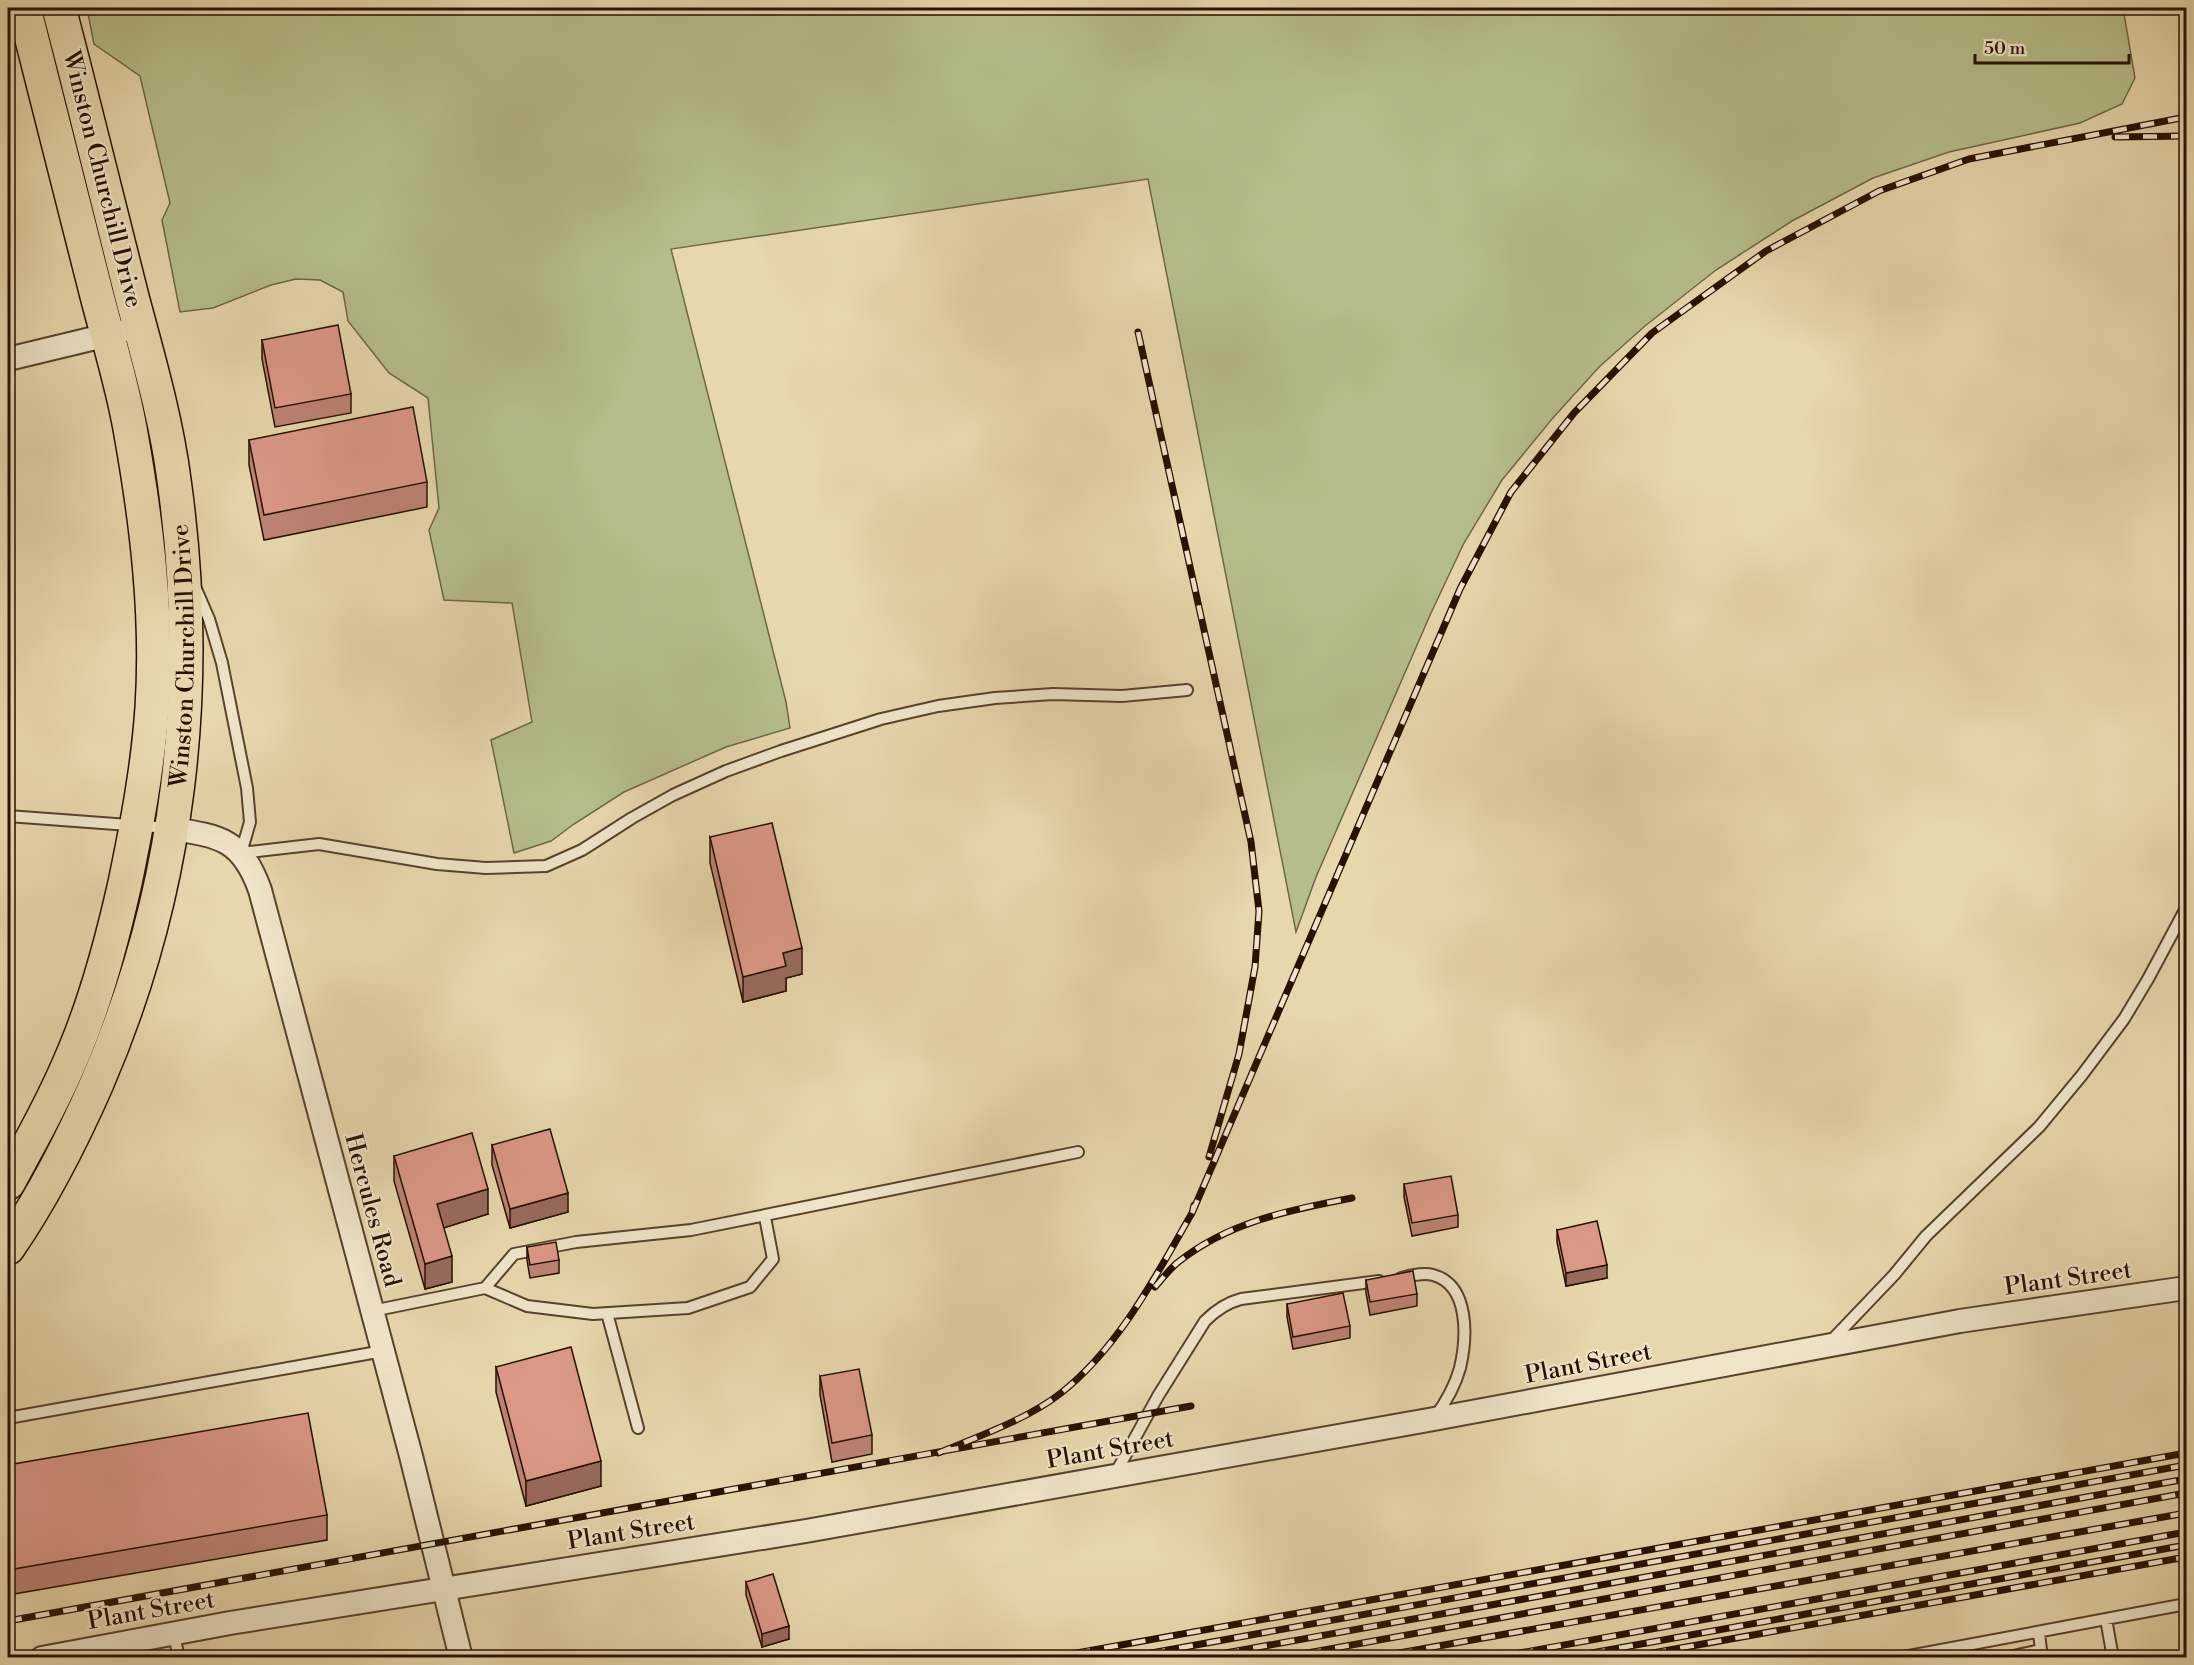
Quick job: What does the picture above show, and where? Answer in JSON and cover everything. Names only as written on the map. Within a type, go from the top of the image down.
[{"type":"highway","name":"Winston Churchill Drive","points":[[8,1183],[39,1127],[74,1052],[98,988],[116,923],[146,772],[152,706],[153,654],[144,512],[131,431],[24,8]]},
{"type":"highway","name":"Winston Churchill Drive","points":[[8,1248],[54,1170],[81,1118],[114,1042],[137,978],[158,897],[172,829],[186,704],[188,632],[184,562],[174,477],[160,405],[59,8]]},
{"type":"street","points":[[8,359],[140,327]]},
{"type":"street","name":"Hercules Road","points":[[172,829],[210,834],[227,842],[241,854],[252,869],[260,890],[383,1351],[461,1658]]},
{"type":"street","name":"Plant Street","points":[[42,1658],[174,1633],[795,1532],[1113,1476],[1434,1419],[1960,1320],[2187,1288]]},
{"type":"lane","points":[[184,562],[209,619],[222,663],[247,788],[250,822],[241,854],[319,844],[437,864],[486,868],[546,866],[582,850],[673,795],[726,771],[881,719],[938,706],[995,698],[1053,694],[1122,696],[1187,690]]},
{"type":"lane","points":[[8,816],[172,829]]},
{"type":"lane","points":[[1826,1345],[1894,1275],[1926,1236],[2039,1127],[2082,1075],[2124,1018],[2187,908]]},
{"type":"lane","points":[[485,1288],[514,1254],[576,1242],[691,1230],[765,1217],[1078,1152]]},
{"type":"lane","points":[[372,1311],[485,1288],[527,1306],[593,1314],[688,1308],[750,1287],[773,1259],[765,1217]]},
{"type":"lane","points":[[1113,1476],[1158,1396],[1205,1321],[1215,1311],[1240,1299],[1428,1274],[1435,1275],[1448,1284],[1458,1296],[1463,1310],[1464,1343],[1460,1368],[1448,1398],[1434,1419]]},
{"type":"lane","points":[[607,1313],[638,1428]]},
{"type":"lane","points":[[8,1418],[383,1351]]},
{"type":"lane","points":[[1898,1658],[1959,1652],[2039,1633],[2187,1604]]},
{"type":"lane","points":[[2106,1619],[2113,1658]]},
{"type":"lane","points":[[174,1633],[176,1658]]},
{"type":"lane","points":[[2004,1658],[2041,1650],[2039,1633]]},
{"type":"green space","points":[[87,8],[2123,8],[2135,78],[2122,104],[2080,123],[1949,152],[1873,178],[1792,221],[1716,270],[1645,326],[1599,367],[1502,480],[1464,543],[1431,613],[1316,877],[1296,932],[1148,179],[671,249],[786,702],[790,728],[726,747],[624,792],[551,841],[514,853],[491,740],[532,722],[512,603],[444,600],[429,530],[439,508],[428,398],[389,373],[348,321],[343,292],[320,280],[296,279],[271,285],[213,308],[180,312],[162,220],[170,203],[140,76],[94,44]]},
{"type":"building","points":[[338,325],[351,394],[275,408],[262,340]]},
{"type":"building","points":[[413,407],[427,482],[264,515],[249,440]]},
{"type":"building","points":[[772,823],[802,948],[783,953],[786,966],[743,977],[710,837]]},
{"type":"building","points":[[550,1129],[568,1193],[510,1209],[492,1145]]},
{"type":"building","points":[[472,1133],[488,1189],[437,1204],[452,1256],[425,1264],[394,1156]]},
{"type":"building","points":[[1451,1176],[1458,1215],[1412,1223],[1404,1184]]},
{"type":"building","points":[[1597,1221],[1607,1265],[1566,1273],[1557,1230]]},
{"type":"building","points":[[556,1242],[559,1260],[530,1265],[527,1247]]},
{"type":"building","points":[[1413,1271],[1417,1294],[1370,1302],[1366,1280]]},
{"type":"building","points":[[1343,1293],[1350,1326],[1293,1337],[1287,1304]]},
{"type":"building","points":[[571,1347],[601,1461],[526,1481],[496,1367]]},
{"type":"building","points":[[859,1369],[872,1435],[832,1443],[820,1376]]},
{"type":"building","points":[[308,1413],[327,1515],[8,1570],[8,1465]]},
{"type":"building","points":[[773,1574],[789,1626],[762,1634],[746,1582]]},
{"type":"railway","points":[[1192,1213],[1460,589],[1511,492],[1574,413],[1652,333],[1766,251],[1879,191],[1969,159],[2186,117]]},
{"type":"railway","points":[[2115,137],[2186,136]]},
{"type":"railway","points":[[1138,332],[1251,842],[1259,911],[1255,967],[1239,1054],[1209,1157]]},
{"type":"railway","points":[[1155,1287],[1177,1263],[1217,1237],[1282,1213],[1352,1198]]},
{"type":"railway","points":[[938,1453],[1002,1427],[1033,1411],[1061,1393],[1082,1374],[1119,1332],[1135,1309],[1192,1213],[1194,1205]]},
{"type":"railway","points":[[8,1621],[1191,1406]]},
{"type":"railway","points":[[1049,1658],[2186,1453]]},
{"type":"railway","points":[[1124,1658],[2186,1465]]},
{"type":"railway","points":[[1198,1658],[2186,1479]]},
{"type":"railway","points":[[1280,1658],[2186,1493]]},
{"type":"railway","points":[[1371,1658],[2186,1513]]},
{"type":"railway","points":[[1492,1658],[2186,1532]]},
{"type":"railway","points":[[1564,1658],[2186,1545]]},
{"type":"railway","points":[[1625,1658],[2186,1557]]}]
